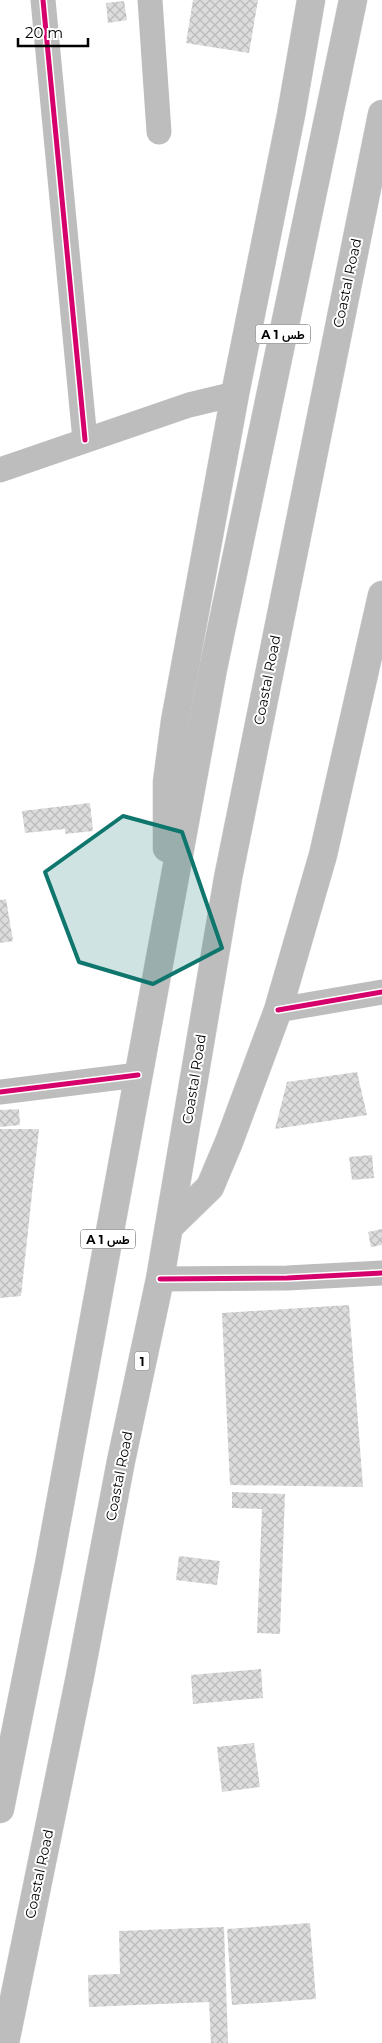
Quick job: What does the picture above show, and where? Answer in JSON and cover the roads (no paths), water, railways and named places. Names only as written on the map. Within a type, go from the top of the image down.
[{"type":"highway","points":[[167,915],[167,782],[175,720],[235,394],[291,115],[311,0]]},
{"type":"highway","name":"A 1 طس","points":[[0,1809],[48,1564],[213,669],[353,0]]},
{"type":"highway","name":"Coastal Road","points":[[5,2043],[80,1676],[121,1461],[160,1279],[228,878],[382,114]]},
{"type":"highway","points":[[169,1227],[210,1187],[229,1142],[278,1010],[323,855],[382,594]]},
{"type":"street","points":[[43,0],[85,440]]},
{"type":"street","points":[[150,0],[159,132]]},
{"type":"street","points":[[0,470],[189,405],[235,394]]},
{"type":"street","points":[[278,1010],[382,992]]},
{"type":"street","points":[[0,1092],[138,1075]]},
{"type":"street","points":[[160,1279],[287,1278],[382,1274]]}]
